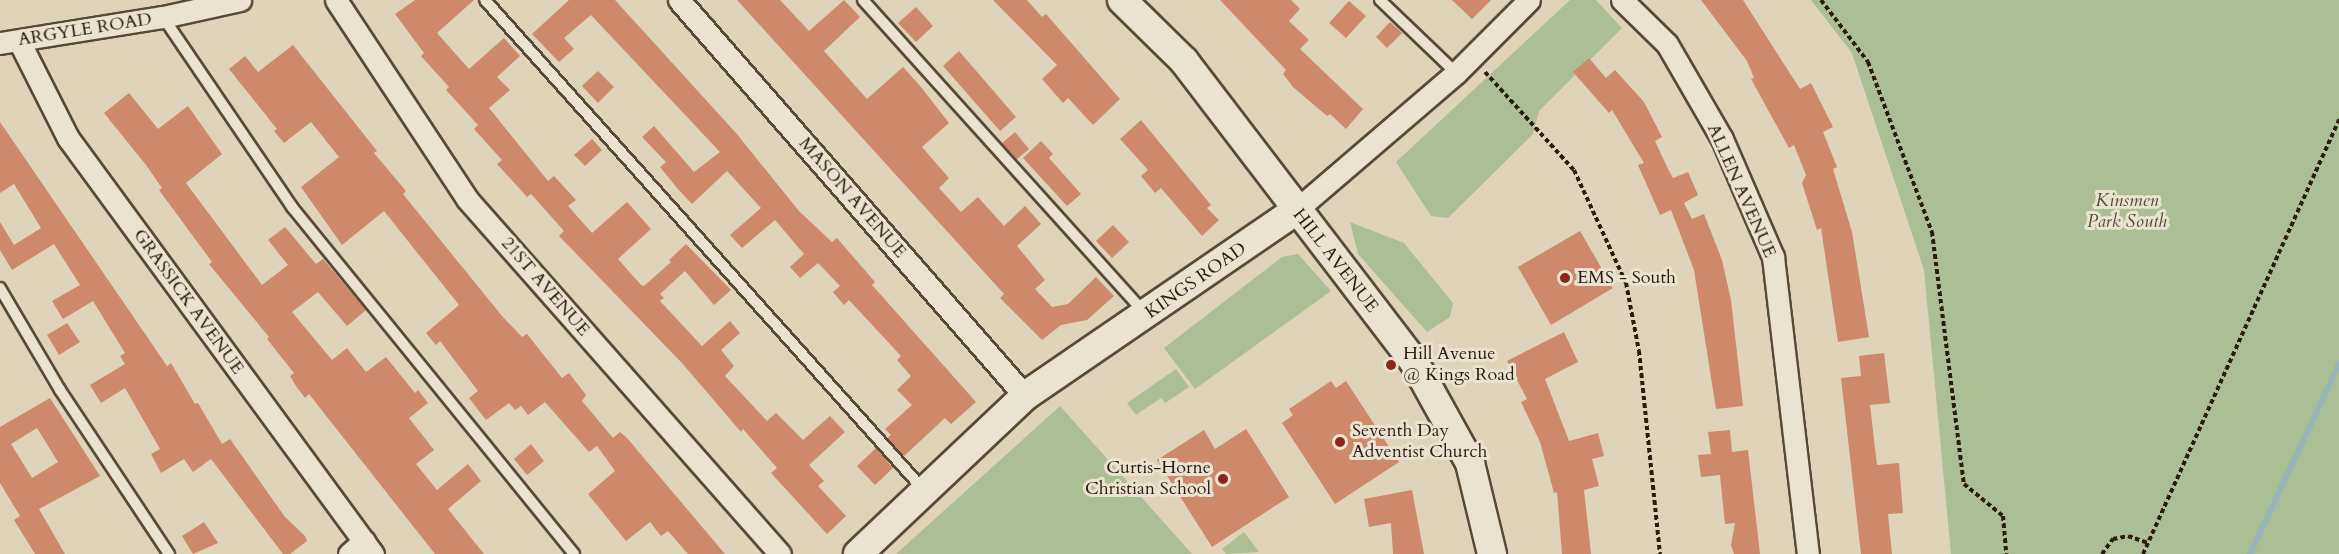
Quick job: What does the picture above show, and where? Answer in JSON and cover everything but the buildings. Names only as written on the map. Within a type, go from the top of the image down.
[{"type":"street","name":"ARGYLE ROAD","points":[[10,42],[163,17],[200,5],[240,0]]},
{"type":"street","name":"21ST AVENUE","points":[[336,0],[466,199],[780,554]]},
{"type":"street","name":"MASON AVENUE","points":[[679,0],[1025,396]]},
{"type":"street","name":"HILL AVENUE","points":[[1122,0],[1184,61],[1295,211],[1413,360],[1470,463],[1492,554]]},
{"type":"street","name":"KINGS ROAD","points":[[858,554],[926,493],[1025,396],[1147,316],[1295,211],[1456,73],[1529,0]]},
{"type":"street","name":"ALLEN AVENUE","points":[[1622,0],[1666,44],[1722,139],[1773,257],[1808,554]]},
{"type":"street","name":"GRASSICK AVENUE","points":[[10,42],[68,138],[362,550]]},
{"type":"lane","points":[[485,0],[926,493]]},
{"type":"lane","points":[[863,0],[1147,316]]},
{"type":"lane","points":[[1380,0],[1456,73]]},
{"type":"lane","points":[[163,17],[292,207],[574,554]]},
{"type":"lane","points":[[0,288],[60,390],[169,554]]},
{"type":"path","points":[[1821,0],[1868,62],[1932,232],[1964,484],[2003,516],[2006,554]]},
{"type":"path","points":[[1472,57],[1574,170],[1626,283],[1639,351],[1660,554]]},
{"type":"path","points":[[2143,554],[2339,119]]},
{"type":"path","points":[[2102,554],[2113,539],[2148,543]]},
{"type":"green space","points":[[1570,0],[1596,0],[1622,28],[1539,111],[1533,134],[1448,218],[1431,216],[1396,162]]},
{"type":"green space","name":"Kinsmen Park South","points":[[1811,0],[2339,0],[2339,554],[1951,554],[1924,270],[1852,53]]},
{"type":"green space","points":[[1350,222],[1404,243],[1453,303],[1450,317],[1427,332],[1358,254]]},
{"type":"green space","points":[[1298,254],[1331,291],[1195,389],[1164,348],[1282,257]]},
{"type":"green space","points":[[1176,369],[1189,387],[1165,403],[1161,398],[1136,415],[1127,403]]},
{"type":"green space","points":[[1060,406],[1192,554],[896,554]]},
{"type":"green space","points":[[1244,532],[1259,552],[1226,554],[1222,549]]},
{"type":"waterway","points":[[2250,554],[2339,364]]},
{"type":"place","name":"EMS - South","points":[[1565,278]]},
{"type":"place","name":"Hill Avenue @ Kings Road","points":[[1391,365]]},
{"type":"place","name":"Seventh Day Adventist Church","points":[[1340,442]]},
{"type":"place","name":"Curtis-Horne Christian School","points":[[1223,479]]}]
